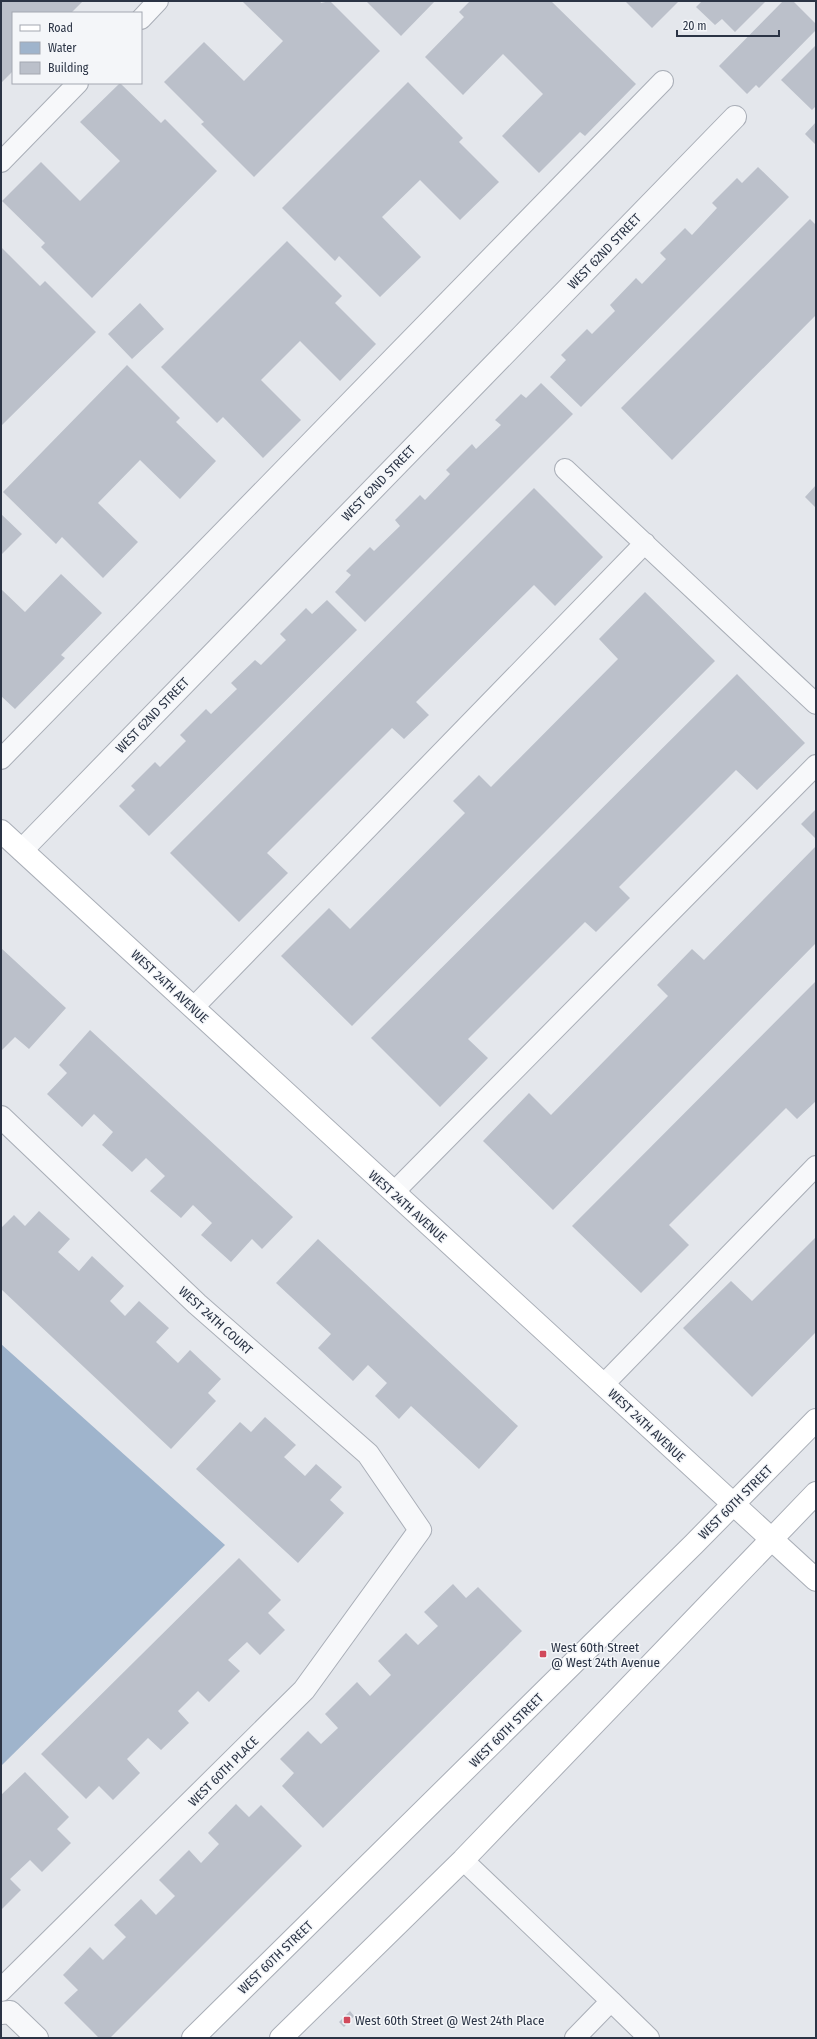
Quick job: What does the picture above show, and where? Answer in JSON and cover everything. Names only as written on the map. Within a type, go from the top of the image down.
[{"type":"street","name":"WEST 62ND STREET","points":[[22,850],[735,117]]},
{"type":"street","name":"WEST 24TH AVENUE","points":[[1,831],[816,1580]]},
{"type":"street","name":"WEST 24TH COURT","points":[[1,1117],[197,1304],[368,1454],[420,1530]]},
{"type":"street","name":"WEST 60TH STREET","points":[[204,2035],[816,1420]]},
{"type":"street","points":[[281,2038],[463,1860],[816,1493]]},
{"type":"street","name":"WEST 60TH PLACE","points":[[1,1990],[304,1690],[420,1530]]},
{"type":"street","points":[[1,2013],[10,2012],[37,2038]]},
{"type":"lane","points":[[142,18],[158,1]]},
{"type":"lane","points":[[1,759],[662,81]]},
{"type":"lane","points":[[1,162],[77,84]]},
{"type":"lane","points":[[565,469],[816,704]]},
{"type":"lane","points":[[193,1008],[645,543]]},
{"type":"lane","points":[[394,1192],[816,765]]},
{"type":"lane","points":[[604,1384],[816,1166]]},
{"type":"lane","points":[[463,1860],[649,2038]]},
{"type":"lane","points":[[575,2038],[610,2001]]},
{"type":"water","points":[[1,1344],[225,1545],[1,1766]]},
{"type":"building","points":[[1,1],[83,1],[72,12],[12,12],[12,72],[1,83]]},
{"type":"building","points":[[320,1],[321,3],[330,1],[380,51],[254,177],[201,124],[204,122],[164,82],[204,42],[244,81],[283,41],[243,2]]},
{"type":"building","points":[[366,1],[435,1],[401,36]]},
{"type":"building","points":[[470,1],[551,1],[636,84],[585,136],[580,132],[539,173],[502,136],[543,94],[503,54],[463,95],[425,57],[464,17],[459,12]]},
{"type":"building","points":[[625,1],[679,1],[652,28]]},
{"type":"building","points":[[702,1],[766,1],[735,32],[722,19],[715,25],[696,7]]},
{"type":"building","points":[[783,1],[793,1],[816,24],[816,30],[759,88],[756,85],[747,94],[719,66]]},
{"type":"building","points":[[816,45],[816,106],[812,110],[781,80]]},
{"type":"building","points":[[408,82],[463,138],[459,142],[499,182],[460,220],[420,180],[382,217],[421,257],[380,297],[339,256],[335,261],[282,208]]},
{"type":"building","points":[[119,84],[121,84],[161,123],[165,119],[217,171],[92,298],[41,247],[45,243],[2,201],[41,162],[80,201],[120,161],[80,122]]},
{"type":"building","points":[[816,122],[816,145],[805,134]]},
{"type":"building","points":[[758,167],[789,197],[581,407],[550,377],[566,360],[561,355],[587,329],[592,334],[615,311],[610,305],[636,278],[642,284],[666,259],[660,253],[685,228],[692,235],[717,208],[712,203],[737,178],[742,183]]},
{"type":"building","points":[[810,219],[816,225],[816,315],[672,460],[621,408]]},
{"type":"building","points":[[287,241],[342,296],[335,303],[376,344],[340,381],[300,341],[261,380],[301,420],[263,458],[223,417],[217,423],[161,367]]},
{"type":"building","points":[[1,247],[40,286],[45,281],[96,332],[1,426]]},
{"type":"building","points":[[140,303],[164,329],[132,359],[108,334]]},
{"type":"building","points":[[127,365],[180,418],[176,422],[216,461],[180,499],[140,460],[98,503],[138,542],[103,578],[62,537],[56,544],[3,492]]},
{"type":"building","points":[[541,383],[573,414],[365,622],[335,592],[351,575],[346,571],[370,547],[374,551],[400,526],[395,520],[420,495],[425,500],[450,474],[446,470],[472,444],[476,449],[501,425],[495,420],[521,394],[526,398]]},
{"type":"building","points":[[816,485],[816,508],[805,497]]},
{"type":"building","points":[[534,488],[603,557],[555,606],[534,585],[416,702],[429,715],[404,739],[392,728],[267,853],[288,873],[239,922],[170,853]]},
{"type":"building","points":[[1,514],[22,534],[1,555]]},
{"type":"building","points":[[61,574],[102,613],[61,655],[65,658],[15,709],[1,696],[1,589],[25,612]]},
{"type":"building","points":[[645,592],[715,661],[352,1026],[281,956],[329,908],[350,929],[465,813],[453,801],[479,775],[491,787],[618,659],[599,639]]},
{"type":"building","points":[[327,600],[357,630],[149,836],[119,806],[135,790],[131,786],[155,762],[160,767],[186,741],[180,735],[206,709],[211,714],[237,689],[231,683],[255,660],[261,665],[286,640],[280,634],[306,608],[312,614]]},
{"type":"building","points":[[737,674],[805,743],[757,790],[736,770],[619,887],[630,898],[596,932],[585,922],[468,1039],[488,1058],[440,1107],[371,1038]]},
{"type":"building","points":[[816,809],[816,839],[801,824]]},
{"type":"building","points":[[816,846],[816,943],[553,1210],[483,1141],[529,1093],[551,1115],[668,996],[657,985],[692,949],[704,960]]},
{"type":"building","points":[[1,948],[66,1008],[29,1049],[15,1037],[1,1051]]},
{"type":"building","points":[[816,981],[816,1101],[797,1119],[786,1108],[669,1225],[689,1245],[641,1293],[572,1226]]},
{"type":"building","points":[[90,1030],[293,1217],[262,1249],[252,1239],[231,1262],[201,1235],[212,1223],[193,1205],[181,1218],[150,1191],[165,1176],[146,1158],[132,1172],[102,1145],[113,1132],[94,1114],[82,1127],[47,1094],[67,1073],[59,1065]]},
{"type":"building","points":[[39,1211],[70,1239],[58,1252],[79,1271],[92,1256],[124,1286],[110,1301],[125,1316],[139,1301],[169,1328],[156,1342],[178,1363],[190,1350],[221,1379],[208,1393],[216,1401],[171,1449],[1,1289],[1,1228],[14,1215],[25,1226]]},
{"type":"building","points":[[816,1237],[816,1332],[752,1397],[683,1328],[731,1281],[752,1301]]},
{"type":"building","points":[[318,1239],[518,1426],[479,1469],[411,1406],[399,1419],[375,1396],[387,1383],[368,1365],[353,1381],[318,1348],[331,1334],[276,1283]]},
{"type":"building","points":[[265,1417],[296,1445],[284,1457],[305,1476],[316,1464],[342,1487],[330,1500],[344,1513],[298,1563],[196,1469],[240,1422],[251,1432]]},
{"type":"building","points":[[239,1558],[281,1600],[268,1613],[285,1630],[260,1655],[247,1642],[228,1660],[240,1671],[209,1702],[198,1691],[178,1711],[189,1723],[161,1750],[148,1738],[127,1759],[140,1773],[113,1800],[99,1786],[86,1799],[41,1754]]},
{"type":"building","points":[[453,1584],[466,1598],[478,1587],[522,1631],[323,1828],[282,1786],[294,1773],[280,1759],[308,1731],[321,1744],[338,1728],[325,1714],[357,1682],[370,1696],[391,1675],[378,1661],[406,1633],[418,1645],[438,1626],[424,1612]]},
{"type":"building","points":[[25,1772],[69,1817],[57,1829],[71,1843],[42,1872],[30,1860],[10,1879],[21,1890],[1,1910],[1,1795]]},
{"type":"building","points":[[236,1804],[249,1817],[261,1805],[302,1846],[110,2038],[99,2038],[64,2003],[78,1990],[63,1975],[90,1947],[103,1960],[126,1937],[114,1925],[141,1899],[156,1915],[175,1896],[159,1880],[189,1850],[201,1863],[219,1844],[208,1833]]},
{"type":"building","points":[[350,2011],[354,2016],[344,2027],[339,2022]]},
{"type":"place","name":"West 60th Street @ West 24th Avenue","points":[[543,1654]]},
{"type":"place","name":"West 60th Street @ West 24th Place","points":[[347,2020]]}]
